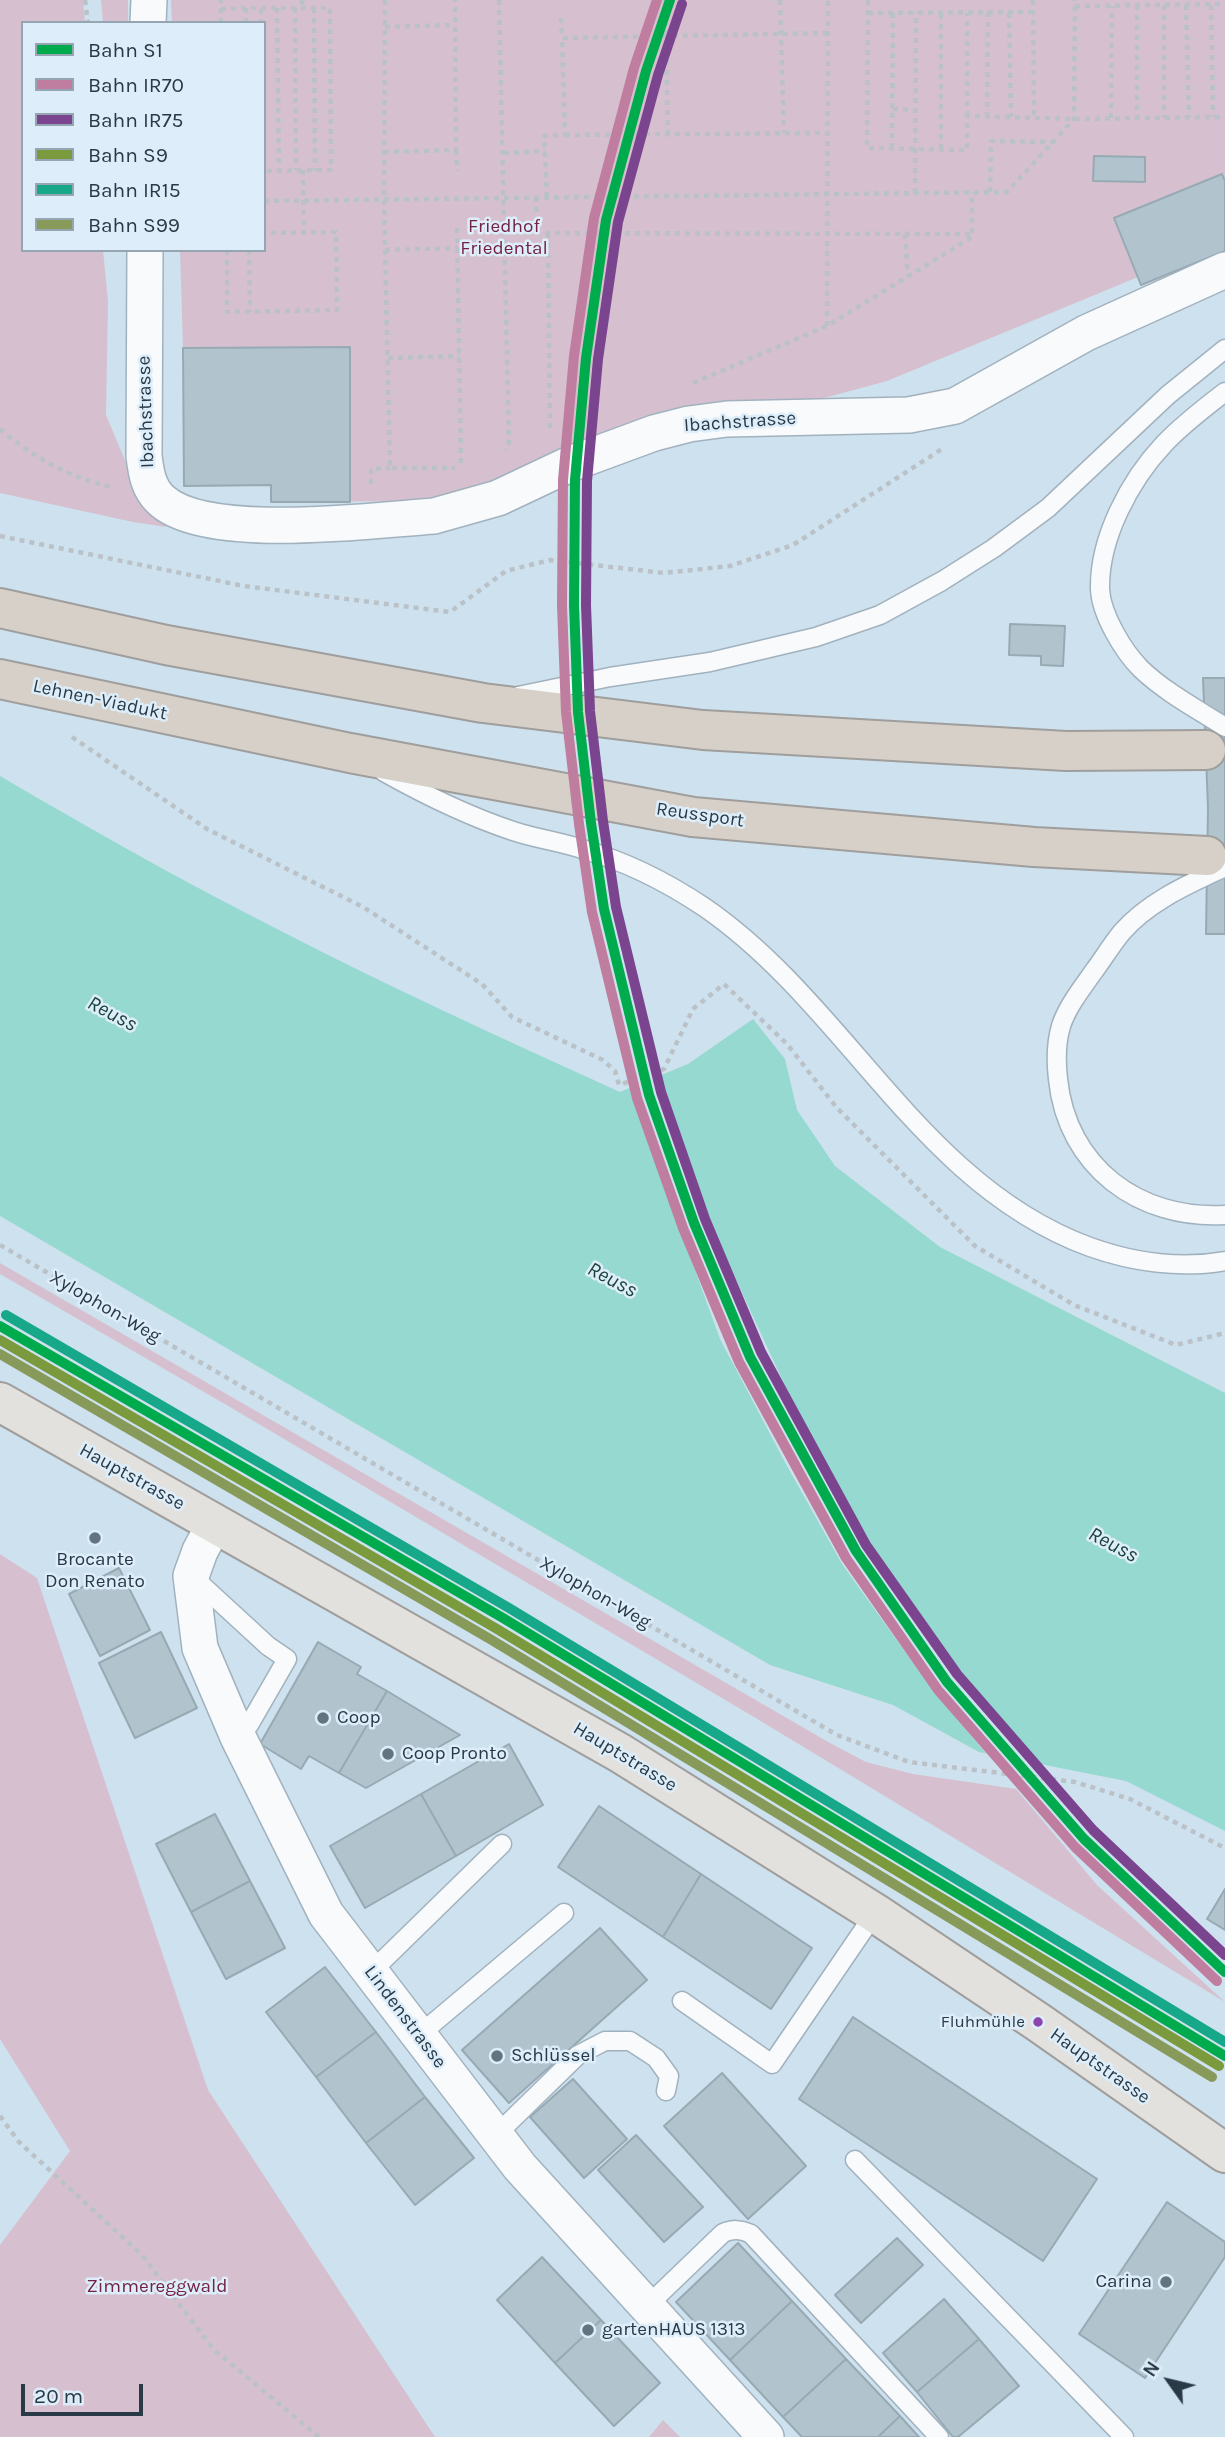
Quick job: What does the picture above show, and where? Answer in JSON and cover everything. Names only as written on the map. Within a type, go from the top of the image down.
[{"type":"highway","points":[[0,608],[166,645],[483,703],[703,730],[1066,751],[1215,738]]},
{"type":"highway","name":"Lehnen-Viadukt","points":[[0,679],[201,722]]},
{"type":"highway","name":"Reussport","points":[[201,722],[350,753],[693,817],[1216,862]]},
{"type":"main road","name":"Hauptstrasse","points":[[0,1402],[620,1753],[875,1913],[1038,2022],[1225,2153]]},
{"type":"street","points":[[148,21],[149,0]]},
{"type":"street","name":"Ibachstrasse","points":[[145,252],[144,456],[146,475],[152,488],[161,500],[174,509],[203,519],[272,527],[434,516],[498,498],[570,464],[654,433],[689,424],[727,419],[909,415],[955,406],[1086,333],[1225,270]]},
{"type":"street","name":"Lindenstrasse","points":[[215,1523],[200,1551],[191,1576],[200,1648],[237,1737],[326,1914],[520,2167],[766,2437]]},
{"type":"lane","points":[[483,703],[610,677],[710,662],[816,637],[880,615],[942,581],[994,548],[1048,508],[1168,395],[1225,349]]},
{"type":"lane","points":[[1215,738],[1174,695],[1141,669],[1126,651],[1109,621],[1100,591],[1106,545],[1112,525],[1129,492],[1163,445],[1225,392]]},
{"type":"lane","points":[[350,753],[426,795],[466,813],[514,832],[586,850],[626,864],[703,906],[762,953],[794,984],[916,1125],[951,1159],[995,1197],[1035,1223],[1117,1257],[1162,1263],[1225,1261]]},
{"type":"lane","points":[[1216,862],[1145,912],[1123,932],[1086,982],[1062,1026],[1056,1060],[1060,1097],[1069,1129],[1085,1154],[1108,1180],[1137,1198],[1166,1210],[1208,1216],[1225,1215]]},
{"type":"lane","points":[[191,1576],[268,1646],[287,1659],[249,1725],[237,1737]]},
{"type":"lane","points":[[371,1972],[502,1844]]},
{"type":"lane","points":[[419,2035],[564,1913]]},
{"type":"lane","points":[[682,2001],[772,2064],[875,1913]]},
{"type":"lane","points":[[495,2135],[578,2055],[605,2041],[630,2041],[656,2058],[669,2076],[666,2091]]},
{"type":"lane","points":[[855,2160],[1124,2437]]},
{"type":"lane","points":[[646,2307],[723,2234],[731,2230],[742,2230],[751,2234],[939,2437]]},
{"type":"path","points":[[85,0],[88,21]]},
{"type":"path","points":[[221,0],[221,21]]},
{"type":"path","points":[[302,0],[302,8]]},
{"type":"path","points":[[385,0],[384,200],[390,468]]},
{"type":"path","points":[[455,0],[457,171]]},
{"type":"path","points":[[499,0],[509,446]]},
{"type":"path","points":[[665,0],[668,134]]},
{"type":"path","points":[[780,0],[783,133]]},
{"type":"path","points":[[828,0],[827,327],[972,237],[972,192]]},
{"type":"path","points":[[868,0],[867,148],[967,150],[967,13]]},
{"type":"path","points":[[1033,0],[1034,118]]},
{"type":"path","points":[[266,201],[1007,192],[1074,119],[1075,3],[1112,6],[1225,5]]},
{"type":"path","points":[[1137,5],[1138,118]]},
{"type":"path","points":[[1164,5],[1164,118]]},
{"type":"path","points":[[1186,5],[1189,117]]},
{"type":"path","points":[[1211,5],[1213,117]]},
{"type":"path","points":[[1111,118],[1112,6]]},
{"type":"path","points":[[277,8],[279,171]]},
{"type":"path","points":[[295,8],[296,170]]},
{"type":"path","points":[[314,8],[315,171]]},
{"type":"path","points":[[221,9],[330,8],[331,170],[266,171]]},
{"type":"path","points":[[246,9],[246,21]]},
{"type":"path","points":[[261,9],[261,21]]},
{"type":"path","points":[[892,148],[893,12]]},
{"type":"path","points":[[915,193],[916,12]]},
{"type":"path","points":[[941,149],[942,12]]},
{"type":"path","points":[[988,12],[988,117]]},
{"type":"path","points":[[868,13],[1033,12]]},
{"type":"path","points":[[1009,13],[1011,117]]},
{"type":"path","points":[[561,18],[565,135]]},
{"type":"path","points":[[385,27],[455,25]]},
{"type":"path","points":[[562,38],[828,33]]},
{"type":"path","points":[[893,109],[915,110]]},
{"type":"path","points":[[967,116],[1074,119],[1225,117]]},
{"type":"path","points":[[547,197],[544,136],[827,133]]},
{"type":"path","points":[[990,192],[991,141],[1054,142]]},
{"type":"path","points":[[384,152],[456,150]]},
{"type":"path","points":[[504,153],[545,151]]},
{"type":"path","points":[[303,170],[303,232]]},
{"type":"path","points":[[536,197],[537,233]]},
{"type":"path","points":[[457,228],[461,468]]},
{"type":"path","points":[[227,252],[228,312],[337,310],[336,232],[266,233]]},
{"type":"path","points":[[505,233],[972,233]]},
{"type":"path","points":[[548,233],[550,442]]},
{"type":"path","points":[[905,233],[908,276]]},
{"type":"path","points":[[385,250],[458,248]]},
{"type":"path","points":[[249,252],[250,312]]},
{"type":"path","points":[[388,358],[459,356]]},
{"type":"path","points":[[0,429],[38,457],[95,483],[120,488],[152,488]]},
{"type":"path","points":[[0,536],[244,586],[450,612],[506,571],[550,560],[664,573],[730,566],[780,550],[793,545],[945,447]]},
{"type":"path","points":[[372,486],[371,469],[473,468]]},
{"type":"path","points":[[69,735],[207,829],[363,907],[482,984],[512,1017],[603,1060],[615,1070],[619,1085],[664,1069],[693,1009],[724,984],[787,1044],[837,1108],[975,1246],[1074,1305],[1176,1345],[1225,1333]]},
{"type":"path","name":"Xylophon-Weg","points":[[0,1245],[837,1735],[909,1762],[1075,1782],[1130,1799],[1225,1848]]},
{"type":"path","points":[[0,2116],[19,2142],[142,2255],[213,2349],[319,2437]]},
{"type":"green space","points":[[0,0],[83,0],[85,21],[21,21],[21,252],[103,252],[108,301],[106,415],[127,465],[166,527],[0,493]]},
{"type":"green space","points":[[101,0],[128,0],[128,21],[103,21]]},
{"type":"green space","name":"Friedhof Friedental","points":[[171,0],[1225,0],[1225,241],[887,381],[443,501],[271,502],[271,485],[183,348],[180,252],[266,252],[266,21],[172,21]]},
{"type":"green space","points":[[0,1263],[866,1762],[913,1774],[1016,1789],[1097,1885],[1225,2002],[754,1717],[0,1274]]},
{"type":"green space","name":"Zimmereggwald","points":[[0,1554],[37,1578],[208,2090],[435,2437],[0,2437],[0,2245],[70,2151],[0,2039]]},
{"type":"green space","points":[[663,2420],[680,2437],[649,2437]]},
{"type":"water","name":"Reuss","points":[[0,776],[244,912],[449,1013],[620,1092],[688,1064],[753,1019],[785,1059],[797,1110],[835,1166],[940,1247],[1225,1393],[1225,1831],[1126,1781],[979,1752],[893,1705],[770,1665],[0,1216]]},
{"type":"pier","points":[[657,1073],[710,1223],[815,1451],[869,1545],[960,1671],[1043,1768],[989,1757],[934,1692],[842,1564],[787,1466],[720,1339],[636,1108],[629,1085]]},
{"type":"building","points":[[1094,156],[1145,157],[1145,182],[1093,181]]},
{"type":"building","points":[[1222,174],[1225,181],[1225,251],[1141,285],[1114,218]]},
{"type":"building","points":[[350,347],[350,502],[271,502],[271,485],[184,486],[183,348]]},
{"type":"building","points":[[1010,624],[1065,626],[1063,666],[1041,665],[1041,656],[1009,655]]},
{"type":"building","points":[[1203,678],[1225,678],[1225,934],[1206,934],[1208,808]]},
{"type":"building","points":[[119,1568],[150,1630],[100,1656],[69,1594]]},
{"type":"building","points":[[161,1632],[197,1708],[135,1738],[99,1663]]},
{"type":"building","name":"Coop","points":[[318,1642],[361,1667],[357,1674],[387,1691],[339,1773],[309,1756],[301,1769],[260,1744]]},
{"type":"building","name":"Coop Pronto","points":[[387,1691],[460,1735],[366,1788],[339,1773]]},
{"type":"building","points":[[509,1744],[543,1805],[456,1856],[421,1794]]},
{"type":"building","points":[[421,1794],[456,1856],[365,1908],[330,1846]]},
{"type":"building","points":[[599,1806],[701,1874],[663,1937],[558,1867]]},
{"type":"building","points":[[215,1814],[250,1881],[191,1912],[156,1844]]},
{"type":"building","points":[[701,1874],[812,1948],[771,2009],[663,1937]]},
{"type":"building","points":[[250,1881],[285,1948],[226,1979],[191,1912]]},
{"type":"building","points":[[1225,1889],[1225,1930],[1207,1919]]},
{"type":"building","points":[[600,1928],[647,1980],[509,2103],[462,2050]]},
{"type":"building","points":[[325,1967],[376,2032],[316,2077],[266,2012]]},
{"type":"building","points":[[853,2017],[1097,2179],[1043,2261],[799,2099]]},
{"type":"building","points":[[376,2032],[425,2097],[366,2143],[316,2077]]},
{"type":"building","points":[[722,2073],[806,2166],[748,2219],[664,2126]]},
{"type":"building","points":[[573,2079],[627,2139],[584,2178],[530,2117]]},
{"type":"building","points":[[425,2097],[474,2158],[415,2205],[366,2143]]},
{"type":"building","points":[[636,2135],[703,2207],[664,2242],[598,2170]]},
{"type":"building","points":[[1167,2202],[1225,2242],[1225,2257],[1145,2378],[1079,2334]]},
{"type":"building","points":[[897,2238],[923,2265],[861,2323],[835,2295]]},
{"type":"building","points":[[738,2243],[792,2301],[730,2360],[676,2302]]},
{"type":"building","points":[[542,2257],[601,2320],[555,2363],[497,2300]]},
{"type":"building","points":[[944,2299],[979,2339],[917,2392],[883,2353]]},
{"type":"building","points":[[792,2301],[846,2359],[783,2417],[730,2360]]},
{"type":"building","points":[[601,2320],[660,2383],[614,2426],[555,2363]]},
{"type":"building","points":[[979,2339],[1019,2386],[958,2437],[953,2437],[917,2392]]},
{"type":"building","points":[[846,2359],[900,2416],[878,2437],[802,2437],[783,2417]]},
{"type":"building","points":[[900,2416],[919,2437],[878,2437]]},
{"type":"rail line","name":"IR70","points":[[657,0],[634,68],[594,218],[574,356],[563,480],[562,605],[566,712],[579,824],[592,912],[637,1098],[683,1228],[739,1362],[846,1558],[938,1690],[1075,1847],[1217,1981]]},
{"type":"rail line","name":"S1","points":[[670,0],[646,71],[606,220],[586,358],[575,480],[574,605],[578,712],[591,823],[604,909],[649,1095],[694,1223],[750,1357],[856,1551],[947,1682],[1084,1839],[1225,1972]]},
{"type":"rail line","name":"IR75","points":[[682,4],[658,75],[618,222],[598,359],[587,481],[586,605],[590,711],[603,821],[616,907],[661,1092],[705,1219],[761,1352],[866,1545],[957,1674],[1093,1830],[1225,1955]]},
{"type":"rail line","name":"IR15","points":[[6,1315],[509,1608],[1225,2042]]},
{"type":"rail line","name":"S1","points":[[0,1326],[503,1618],[1225,2056]]},
{"type":"rail line","name":"S9","points":[[0,1340],[497,1629],[1219,2066]]},
{"type":"rail line","name":"S99","points":[[0,1354],[490,1639],[1212,2077]]},
{"type":"place","name":"Brocante Don Renato","points":[[95,1538]]},
{"type":"place","name":"Coop","points":[[323,1718]]},
{"type":"place","name":"Coop Pronto","points":[[388,1754]]},
{"type":"place","name":"Fluhmühle","points":[[1038,2022]]},
{"type":"place","name":"Schlüssel","points":[[497,2056]]},
{"type":"place","name":"Carina","points":[[1166,2282]]},
{"type":"place","name":"gartenHAUS 1313","points":[[588,2330]]}]
